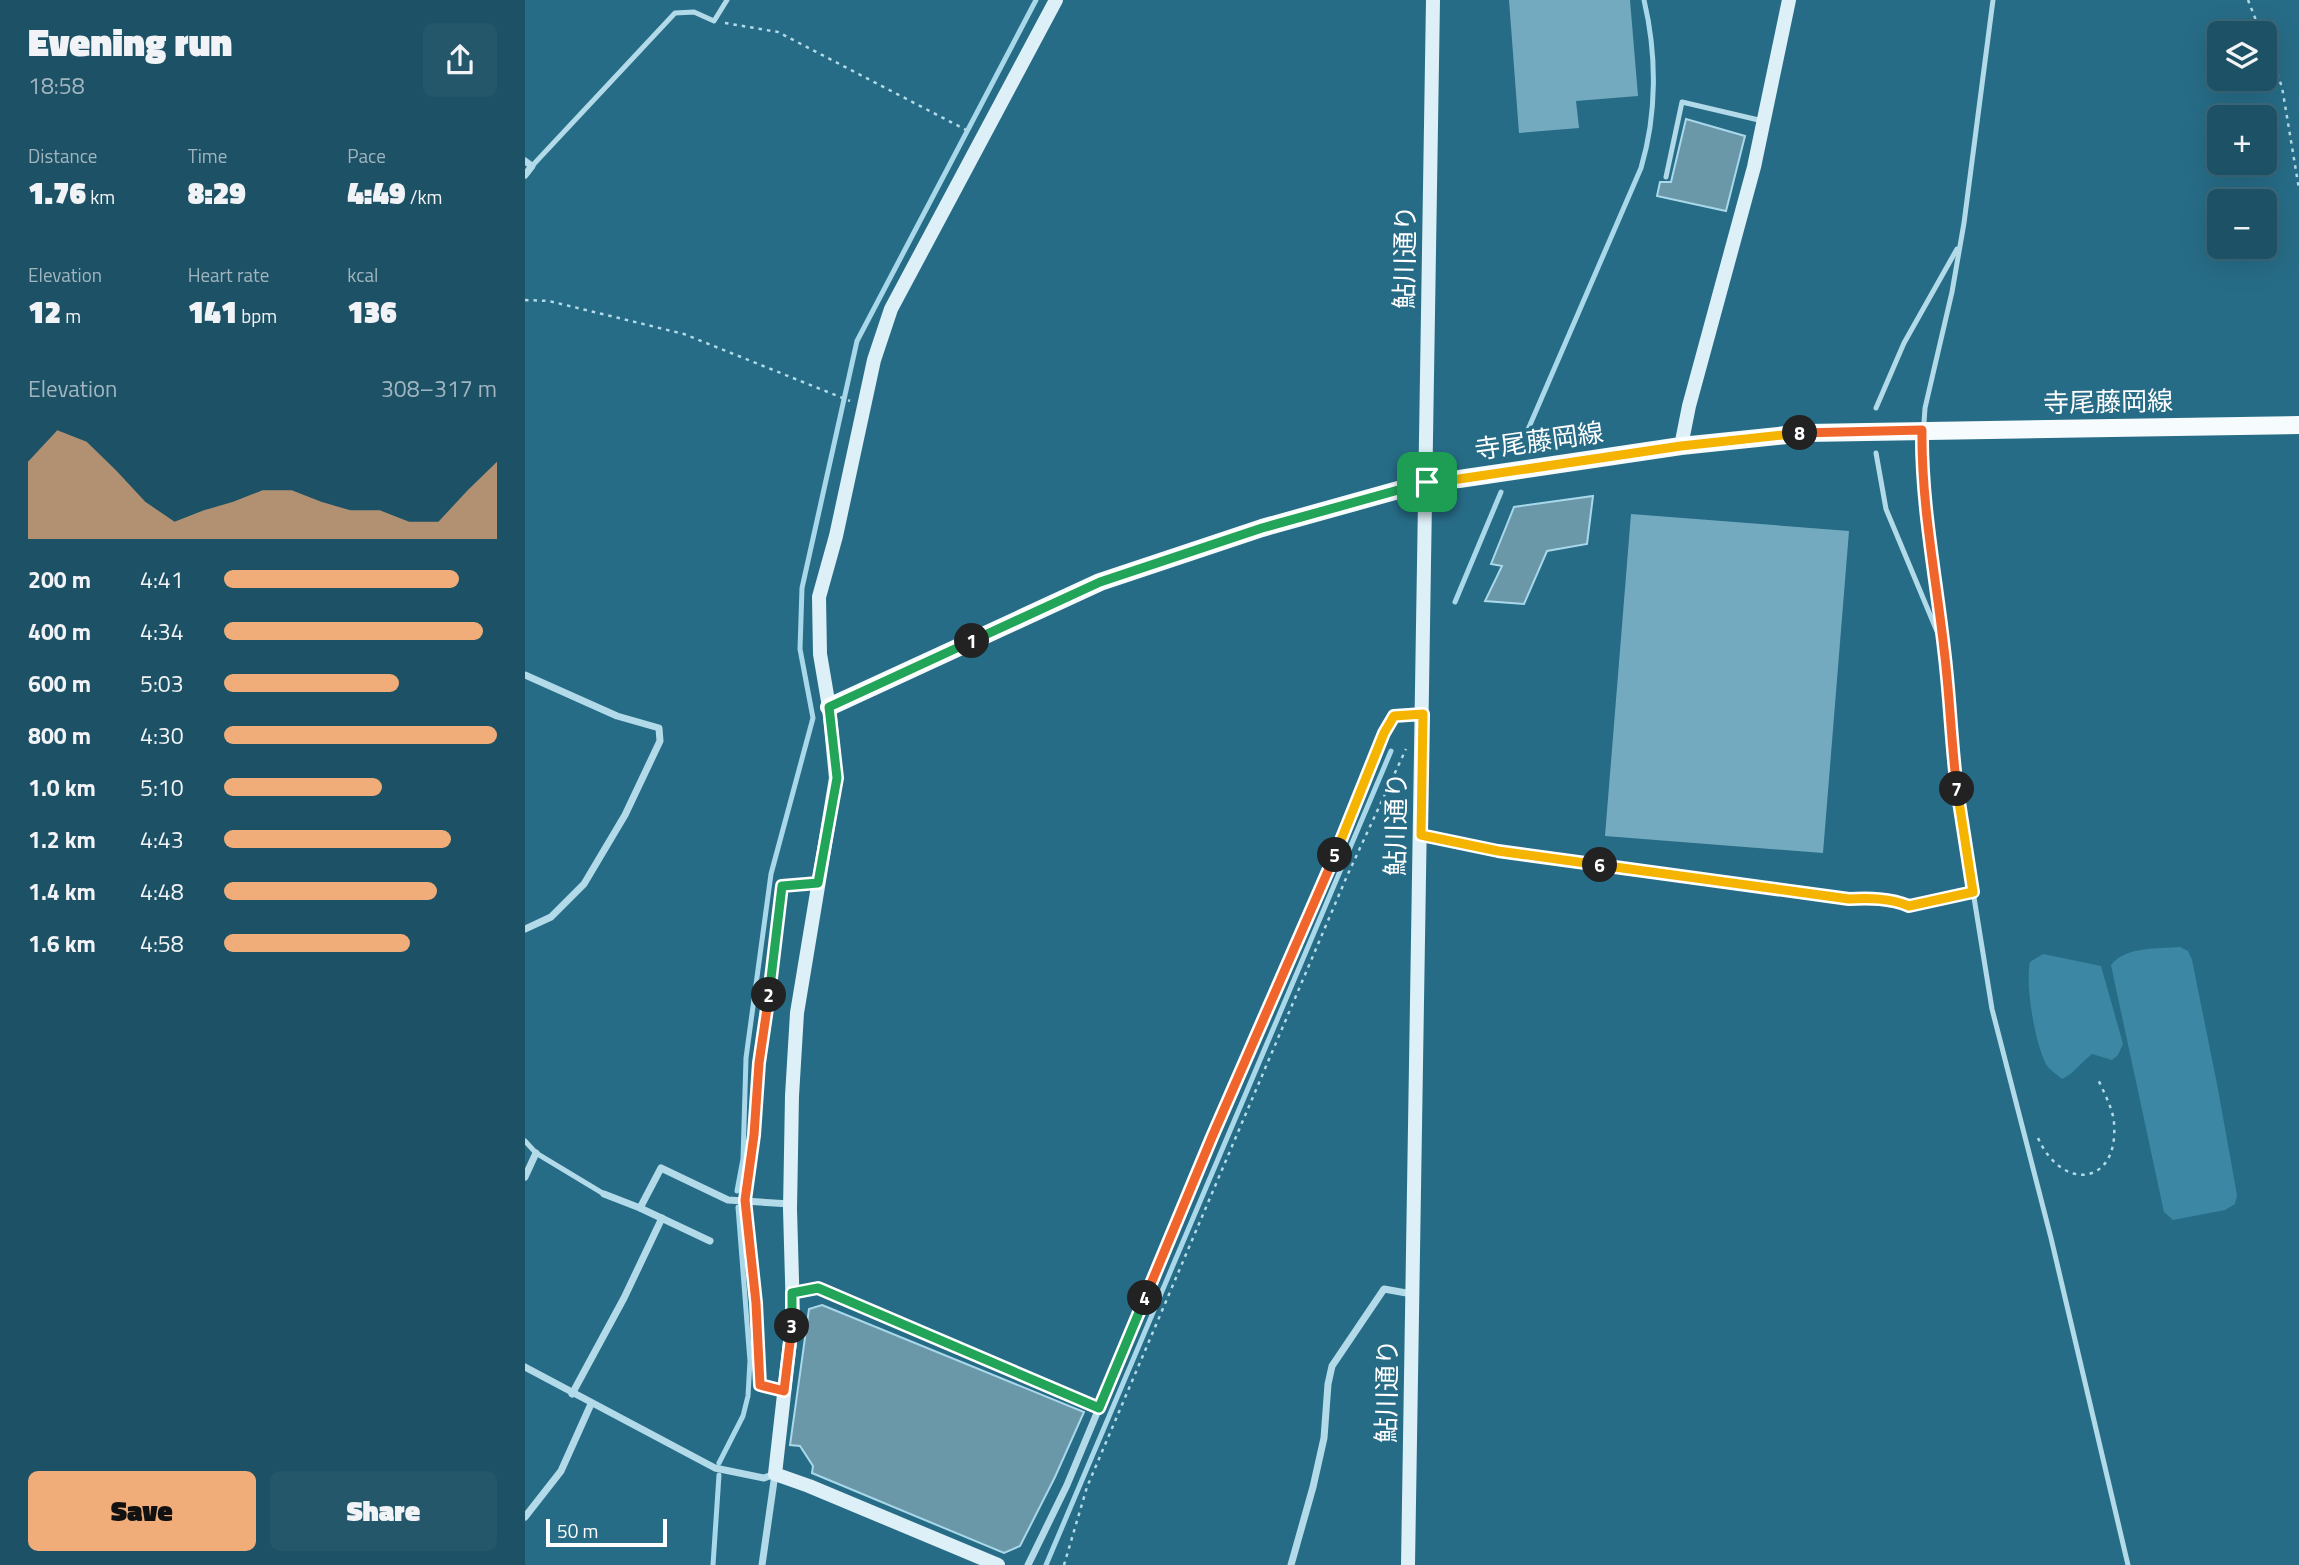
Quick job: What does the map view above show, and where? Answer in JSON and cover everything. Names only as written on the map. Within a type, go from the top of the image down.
[{"type":"main road","name":"寺尾藤岡線","points":[[829,707],[1100,582],[1262,528],[1427,482],[1681,446],[1806,433],[2299,425]]},
{"type":"street","points":[[762,1565],[793,1315],[790,1204],[797,1013],[837,778],[820,654],[819,597],[836,536],[862,406],[891,309],[1056,0]]},
{"type":"street","name":"鮎川通り","points":[[1408,1565],[1433,0]]},
{"type":"street","points":[[1681,446],[1689,406],[1753,167],[1789,0]]},
{"type":"street","points":[[525,175],[528,164]]},
{"type":"street","points":[[525,675],[617,716],[659,728],[660,741],[625,815],[584,884],[551,916],[525,929]]},
{"type":"street","points":[[1028,1565],[1067,1485],[1212,1137],[1355,809],[1384,733],[1394,716],[1423,714]]},
{"type":"street","points":[[1421,835],[1484,847]]},
{"type":"street","points":[[784,1391],[760,1385],[756,1303],[745,1200],[754,1135],[759,1063],[782,886],[818,883]]},
{"type":"street","points":[[525,1177],[536,1153]]},
{"type":"street","points":[[640,1208],[661,1168],[727,1200],[790,1204]]},
{"type":"street","points":[[604,1194],[710,1241]]},
{"type":"street","points":[[572,1394],[624,1298],[661,1218]]},
{"type":"street","points":[[1291,1565],[1324,1438],[1332,1366],[1384,1289],[1413,1294]]},
{"type":"street","points":[[525,1367],[715,1468],[764,1478],[775,1474],[998,1565]]},
{"type":"street","points":[[525,1517],[561,1472],[591,1404]]},
{"type":"lane","points":[[528,164],[675,13],[694,12],[714,21],[727,0]]},
{"type":"lane","points":[[1993,0],[1964,223],[1952,292],[1925,408],[1922,452],[1945,651],[1956,786],[1992,1009],[2051,1238],[2128,1565]]},
{"type":"lane","points":[[1666,177],[1682,102],[1763,121]]},
{"type":"lane","points":[[1877,408],[1904,343],[1956,251],[1964,223]]},
{"type":"lane","points":[[1876,453],[1886,509],[1945,651]]},
{"type":"lane","points":[[1484,847],[1849,899],[1900,902],[1909,906],[1973,892]]},
{"type":"lane","points":[[525,1142],[536,1153],[604,1194]]},
{"type":"lane","points":[[792,1293],[818,1288],[1099,1408]]},
{"type":"path","points":[[2248,0],[2256,21]]},
{"type":"path","points":[[714,21],[778,32],[983,138]]},
{"type":"path","points":[[2277,74],[2282,87],[2299,189]]},
{"type":"path","points":[[525,300],[549,301],[684,334],[862,406]]},
{"type":"path","points":[[1064,1565],[1087,1487],[1347,876],[1408,745]]},
{"type":"path","points":[[2037,1136],[2048,1157],[2058,1168],[2071,1174],[2084,1175],[2104,1166],[2112,1152],[2114,1120],[2097,1077]]},
{"type":"shaded area","points":[[1686,119],[1745,136],[1726,211],[1657,196],[1660,182],[1671,182]]},
{"type":"shaded area","points":[[1593,496],[1587,544],[1547,551],[1524,604],[1485,601],[1502,566],[1491,564],[1514,507]]},
{"type":"shaded area","points":[[2180,947],[2188,951],[2192,960],[2237,1195],[2235,1204],[2225,1210],[2173,1220],[2164,1212],[2111,965],[2125,954],[2134,951]]},
{"type":"shaded area","points":[[2043,954],[2101,966],[2123,1044],[2118,1055],[2112,1060],[2092,1054],[2062,1079],[2047,1066],[2035,1029],[2029,985],[2030,962]]},
{"type":"shaded area","points":[[822,1305],[1084,1412],[1020,1546],[1004,1553],[812,1473],[813,1466],[800,1446],[790,1445],[809,1309]]},
{"type":"building","points":[[1509,0],[1630,0],[1638,96],[1576,101],[1579,128],[1519,133]]},
{"type":"building","points":[[1631,514],[1849,531],[1823,853],[1605,836]]},
{"type":"waterway","points":[[737,1191],[743,1159],[746,1058],[771,874],[813,718],[800,649],[802,588],[857,341],[1036,0]]},
{"type":"waterway","points":[[1523,441],[1641,168],[1650,127],[1653,84],[1651,42],[1644,0]]},
{"type":"waterway","points":[[1455,602],[1501,492]]},
{"type":"waterway","points":[[1046,1565],[1391,751]]},
{"type":"waterway","points":[[719,1463],[743,1416],[748,1396],[750,1361],[738,1207]]},
{"type":"waterway","points":[[713,1565],[719,1475]]},
{"type":"route","points":[[1922,430],[1928,518],[1945,651],[1956,786],[1973,892],[1909,906],[1900,902],[1849,899],[1498,851],[1421,835],[1423,714],[1394,716],[1384,733],[1355,809],[1212,1137],[1099,1408],[818,1288],[792,1293],[793,1315],[784,1391],[760,1385],[756,1303],[745,1200],[754,1135],[759,1063],[782,886],[818,883],[837,778],[829,707],[1100,582],[1262,528],[1427,482],[1681,446],[1806,433],[1922,430]]}]
